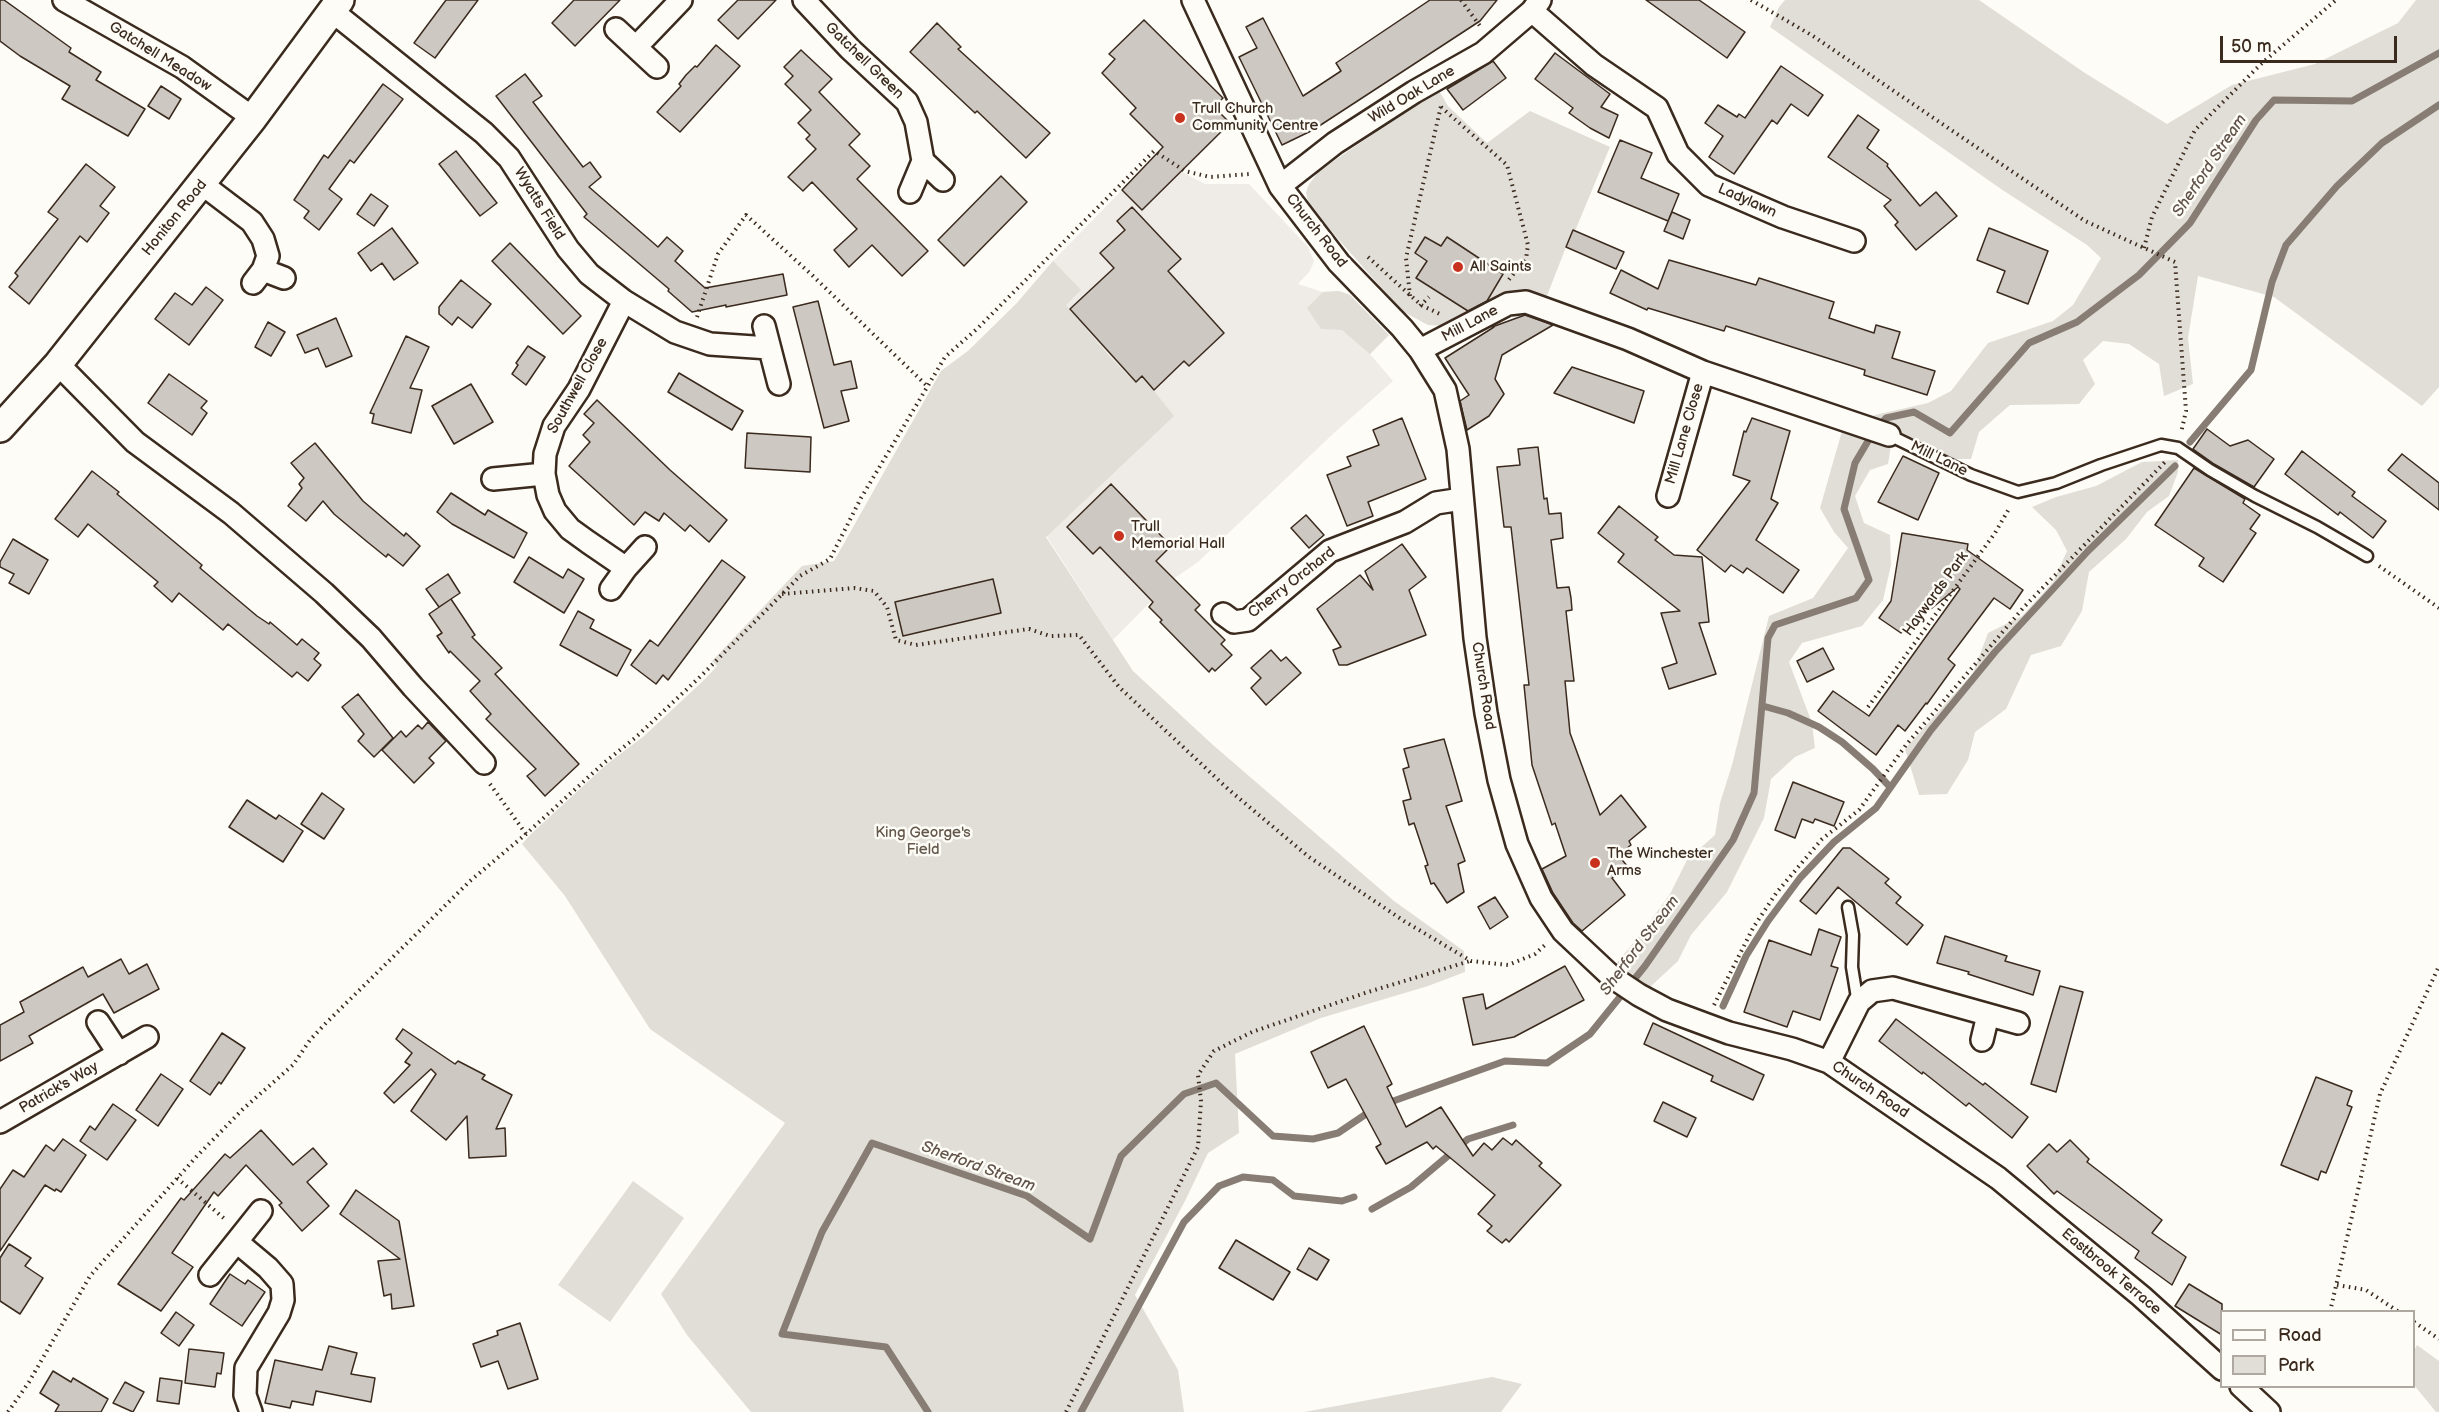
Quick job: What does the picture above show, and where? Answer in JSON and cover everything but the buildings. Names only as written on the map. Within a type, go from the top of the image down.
[{"type":"street","name":"Gatchell Meadow","points":[[64,0],[182,67],[253,118]]},
{"type":"street","points":[[636,48],[681,0]]},
{"type":"street","name":"Gatchell Green","points":[[804,0],[850,49],[907,102],[916,122],[923,161]]},
{"type":"street","name":"Church Road","points":[[1193,0],[1280,186],[1339,263],[1402,328],[1420,350],[1445,390],[1458,449],[1475,638],[1499,780],[1517,844],[1541,898],[1563,931],[1612,977],[1639,995],[1667,1010],[1729,1033],[1792,1049],[1829,1062],[1998,1178]]},
{"type":"street","name":"Honiton Road","points":[[0,428],[58,364],[202,184],[336,5]]},
{"type":"street","name":"Wyatts Field","points":[[336,5],[501,149],[522,176],[568,249],[589,274],[652,320],[692,338],[710,344],[770,348]]},
{"type":"street","name":"Wild Oak Lane","points":[[1280,186],[1335,143],[1433,81],[1483,53],[1536,5]]},
{"type":"street","name":"Ladylawn","points":[[1536,5],[1594,65],[1657,108],[1678,154],[1709,185],[1776,214],[1854,241]]},
{"type":"street","points":[[616,29],[657,67]]},
{"type":"street","points":[[910,192],[923,161],[943,180]]},
{"type":"street","points":[[202,184],[252,222],[263,239],[268,256],[258,277],[284,278]]},
{"type":"street","name":"Southwell Close","points":[[624,301],[579,389],[554,426],[545,453],[544,474],[548,495],[555,511],[570,529],[626,568]]},
{"type":"street","name":"Mill Lane","points":[[1420,350],[1508,304],[1526,302],[1628,339],[1703,372],[1889,435]]},
{"type":"street","points":[[764,326],[779,384]]},
{"type":"street","points":[[58,364],[135,442],[231,513],[348,615],[484,763]]},
{"type":"street","name":"Mill Lane Close","points":[[1668,496],[1703,372]]},
{"type":"street","points":[[493,479],[544,474]]},
{"type":"street","name":"Cherry Orchard","points":[[1223,614],[1234,622],[1248,620],[1330,551],[1405,522],[1436,502],[1462,499]]},
{"type":"street","points":[[611,588],[645,547]]},
{"type":"street","points":[[1829,1062],[1858,1004],[1872,991],[1893,988],[2019,1023]]},
{"type":"street","points":[[1982,1040],[1988,1015]]},
{"type":"street","points":[[98,1022],[119,1054]]},
{"type":"street","name":"Patrick's Way","points":[[0,1122],[147,1037]]},
{"type":"street","name":"Eastbrook Terrace","points":[[1998,1178],[2141,1296],[2220,1367]]},
{"type":"street","points":[[210,1275],[261,1211]]},
{"type":"street","points":[[239,1238],[282,1284],[283,1300],[279,1313],[246,1368],[245,1395],[251,1412]]},
{"type":"street","points":[[2243,1388],[2267,1410]]},
{"type":"lane","name":"Mill Lane","points":[[1889,435],[1971,475],[2018,492]]},
{"type":"lane","points":[[2018,492],[2056,483],[2161,445],[2178,448],[2228,481],[2367,556]]},
{"type":"lane","points":[[1848,907],[1853,935],[1852,968],[1858,1004]]},
{"type":"path","points":[[1461,0],[1493,44]]},
{"type":"path","points":[[1698,1022],[1712,1007],[1753,927],[1777,892],[1822,839],[1859,810],[1906,745],[2024,607],[2178,448],[2186,411],[2175,262],[2085,221],[1813,36],[1751,0]]},
{"type":"path","points":[[2144,248],[2152,217],[2195,130],[2262,63],[2336,0]]},
{"type":"path","points":[[1410,296],[1406,258],[1442,103],[1433,81]]},
{"type":"path","points":[[1441,107],[1507,165],[1528,245],[1526,259],[1505,284]]},
{"type":"path","points":[[8,1412],[40,1364],[90,1276],[177,1178],[243,1109],[293,1065],[310,1040],[470,881],[526,834],[703,674],[800,576],[830,559],[861,498],[945,357],[979,327],[1154,151],[1185,171],[1210,177],[1249,174],[1271,166]]},
{"type":"path","points":[[692,338],[718,254],[746,215],[813,276],[926,386]]},
{"type":"path","points":[[1421,305],[1444,316]]},
{"type":"path","name":"Haywards Park","points":[[1868,707],[1995,533],[2018,492]]},
{"type":"path","points":[[2367,556],[2439,608]]},
{"type":"path","points":[[782,594],[854,588],[874,591],[887,607],[896,640],[916,645],[1029,629],[1050,636],[1079,635],[1119,687],[1228,789],[1300,850],[1463,958],[1508,965],[1535,954],[1563,931]]},
{"type":"path","points":[[484,763],[486,778],[526,834]]},
{"type":"path","points":[[1066,1412],[1198,1147],[1201,1101],[1198,1075],[1214,1051],[1252,1032],[1368,992],[1471,961]]},
{"type":"path","points":[[2330,1310],[2380,1094],[2439,966]]},
{"type":"path","points":[[177,1178],[239,1238]]},
{"type":"path","points":[[2337,1285],[2366,1290],[2397,1310]]},
{"type":"path","points":[[2415,1323],[2439,1339]]},
{"type":"shaded area","points":[[1154,157],[1205,184],[1249,184],[1308,247],[1314,261],[1310,271],[1298,284],[1323,292],[1339,291],[1350,295],[1389,335],[1370,354],[1393,381],[1334,433],[1198,562],[1172,580],[1113,640],[941,371],[968,351],[1016,304],[1053,261]]},
{"type":"green space","points":[[1785,0],[1979,0],[2085,73],[2167,124],[2232,85],[2315,64],[2398,23],[2416,0],[2439,0],[2439,387],[2422,406],[2274,297],[2198,276],[2188,338],[2193,384],[2164,396],[2159,364],[2129,344],[2103,341],[2083,360],[2095,384],[2079,404],[2010,405],[1979,432],[1971,459],[1955,459],[1911,437],[1891,445],[1888,464],[1870,470],[1855,496],[1864,523],[1890,535],[1891,565],[1883,600],[1862,626],[1802,643],[1789,662],[1812,723],[1815,748],[1795,757],[1771,779],[1764,818],[1727,892],[1691,935],[1678,961],[1650,987],[1614,966],[1670,894],[1687,860],[1715,835],[1720,803],[1732,765],[1769,616],[1813,598],[1848,548],[1834,532],[1820,508],[1842,431],[1875,415],[1928,403],[1951,391],[1988,343],[2053,321],[2073,305],[2101,258],[2087,245],[2001,189],[1770,27],[1779,7]]},
{"type":"green space","points":[[1438,89],[1448,106],[1487,143],[1530,111],[1610,147],[1575,231],[1573,230],[1545,301],[1448,326],[1428,325],[1402,311],[1316,214],[1308,201],[1306,193],[1308,186],[1318,172]]},
{"type":"green space","name":"King George's Field","points":[[1053,261],[1081,290],[1066,305],[1110,357],[1135,382],[1142,376],[1174,416],[1046,537],[1133,671],[1213,745],[1394,901],[1464,951],[1465,972],[1428,986],[1321,1018],[1235,1054],[1239,1133],[1208,1153],[1135,1295],[1178,1370],[1184,1412],[751,1412],[687,1335],[661,1294],[785,1123],[650,1029],[565,896],[522,844],[607,764],[644,736],[704,680],[717,666],[712,661],[802,566],[834,561],[941,371],[968,351],[1016,304]]},
{"type":"green space","points":[[1339,291],[1350,295],[1389,335],[1370,354],[1342,330],[1321,329],[1307,308],[1323,292]]},
{"type":"green space","points":[[2178,460],[2178,472],[2169,496],[2147,512],[2126,539],[2089,572],[2082,611],[2061,646],[2031,655],[2006,709],[1975,732],[1968,760],[1947,794],[1919,795],[1905,749],[1973,673],[1988,633],[2022,616],[2053,582],[2067,551],[2056,530],[2032,507],[2056,497],[2096,486],[2142,462]]},
{"type":"green space","points":[[633,1181],[684,1218],[610,1322],[558,1285]]},
{"type":"green space","points":[[2417,1345],[2439,1361],[2439,1412],[2436,1412],[2415,1386],[2415,1349]]},
{"type":"green space","points":[[1492,1377],[1522,1384],[1501,1412],[1304,1412]]},
{"type":"waterway","name":"Sherford Stream","points":[[1385,1104],[1505,1061],[1547,1063],[1590,1034],[1645,966],[1733,840],[1754,793],[1768,638],[1775,625],[1856,598],[1869,580],[1844,509],[1855,463],[1871,436],[1886,418],[1914,412],[1950,433],[2029,343],[2077,322],[2139,275],[2190,223],[2256,120],[2274,100],[2352,101],[2439,53]]},
{"type":"waterway","points":[[2190,442],[2251,370],[2272,282],[2286,245],[2337,186],[2382,143],[2439,105]]},
{"type":"waterway","points":[[1723,1006],[1746,956],[1768,921],[1800,878],[1834,842],[1876,808],[1931,730],[1995,652],[2088,551],[2175,466]]},
{"type":"waterway","points":[[1763,706],[1788,713],[1819,727],[1842,742],[1890,787]]},
{"type":"waterway","name":"Sherford Stream","points":[[928,1412],[886,1347],[782,1334],[822,1232],[872,1143],[1027,1196],[1090,1239],[1121,1156],[1184,1094],[1216,1083],[1273,1136],[1313,1139],[1338,1133],[1372,1110]]},
{"type":"waterway","points":[[1372,1209],[1411,1187],[1468,1139],[1513,1125]]},
{"type":"waterway","points":[[1081,1412],[1184,1222],[1219,1186],[1243,1177],[1273,1180],[1294,1196],[1342,1201],[1354,1197]]},
{"type":"place","name":"Trull Church Community Centre","points":[[1180,118]]},
{"type":"place","name":"All Saints","points":[[1458,267]]},
{"type":"place","name":"Trull Memorial Hall","points":[[1119,536]]},
{"type":"place","name":"The Winchester Arms","points":[[1595,863]]}]
